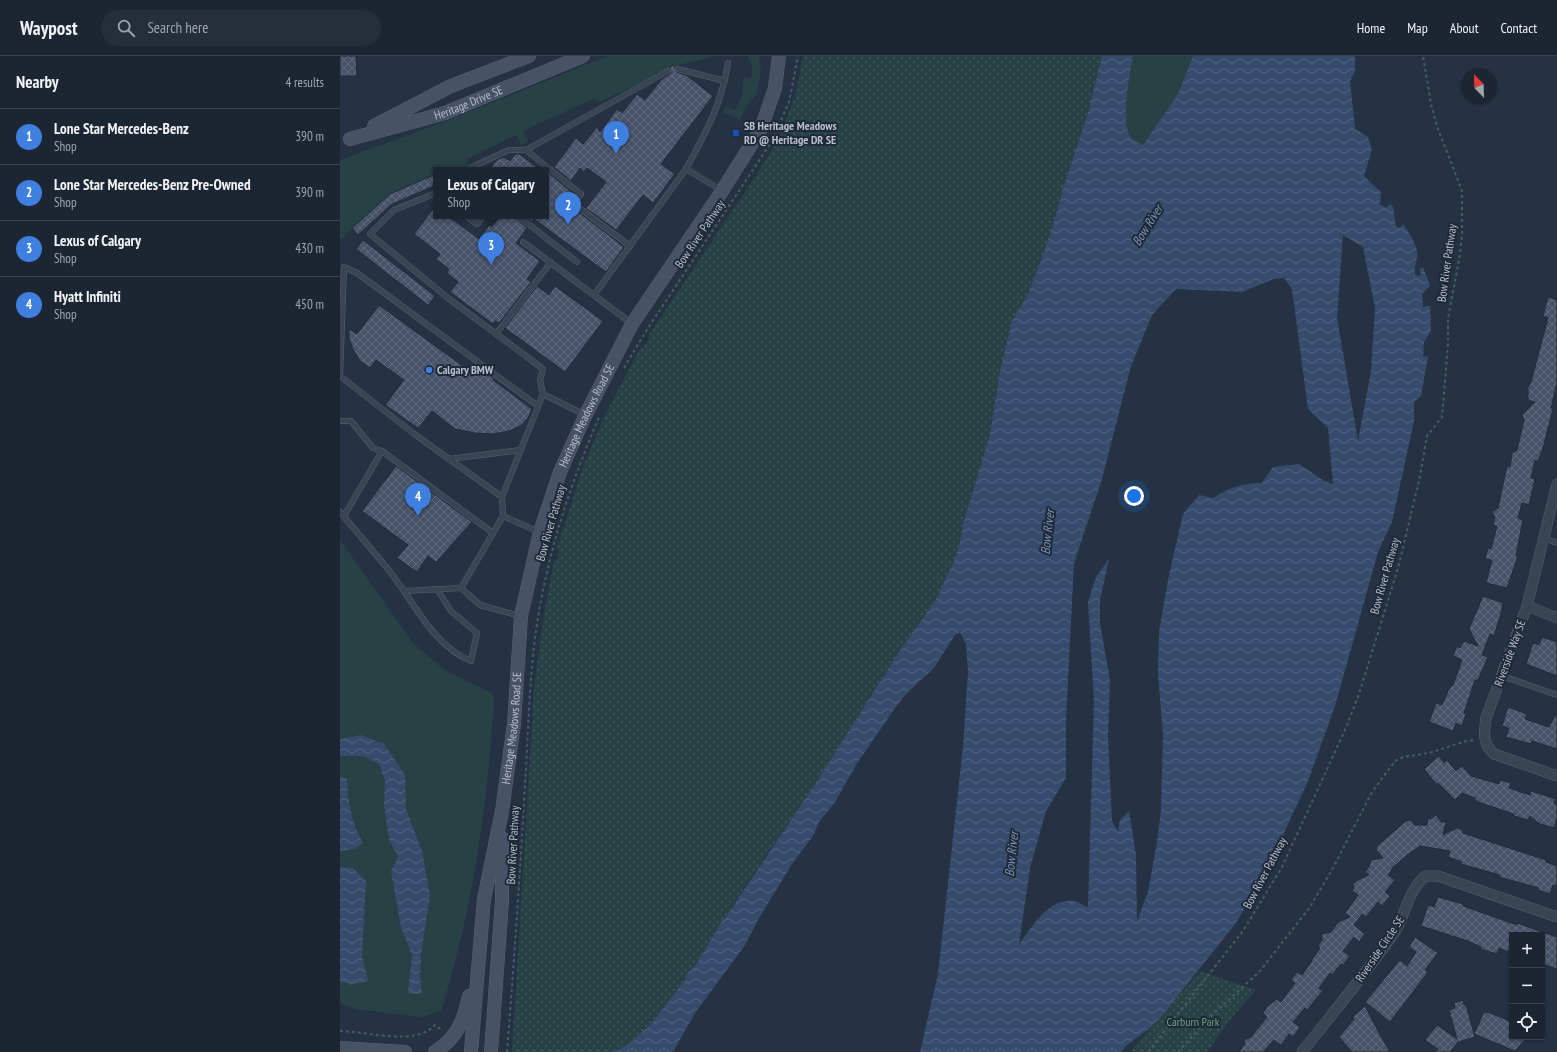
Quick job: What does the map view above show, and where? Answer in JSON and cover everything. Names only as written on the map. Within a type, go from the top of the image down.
[{"type":"main road","name":"Heritage Drive SE","points":[[345,141],[451,86],[529,56]]},
{"type":"main road","name":"Heritage Drive SE","points":[[345,141],[445,113],[583,56]]},
{"type":"main road","name":"Heritage Meadows Road SE","points":[[471,1052],[484,898],[502,811],[514,724],[521,616],[540,532],[560,472],[585,416],[632,324],[722,191],[761,129],[775,88],[778,57]]},
{"type":"main road","name":"Heritage Meadows Road SE","points":[[491,1052],[502,901],[502,811]]},
{"type":"main road","points":[[435,1052],[453,1038],[460,1027],[465,1014],[473,976],[479,961]]},
{"type":"main road","points":[[340,1048],[405,1052]]},
{"type":"street","name":"Riverside Way SE","points":[[1484,739],[1486,718],[1527,606],[1557,484]]},
{"type":"street","points":[[1527,606],[1557,618]]},
{"type":"street","points":[[1484,739],[1494,754],[1557,776]]},
{"type":"street","name":"Riverside Circle SE","points":[[1302,1052],[1362,977],[1397,928],[1418,884],[1426,876],[1438,876],[1557,917]]},
{"type":"lane","points":[[594,295],[686,169],[712,120],[725,81],[728,63]]},
{"type":"lane","points":[[678,69],[725,81]]},
{"type":"lane","points":[[472,167],[509,150],[526,150],[668,71]]},
{"type":"lane","points":[[526,150],[547,167]]},
{"type":"lane","points":[[549,168],[581,194],[574,204],[630,246]]},
{"type":"lane","points":[[686,169],[722,191]]},
{"type":"lane","points":[[433,194],[394,210],[370,234],[448,298],[543,369],[540,380],[543,394],[502,497],[503,516],[460,588]]},
{"type":"lane","points":[[470,219],[478,224],[482,219]]},
{"type":"lane","points":[[522,219],[577,262]]},
{"type":"lane","points":[[524,242],[632,324]]},
{"type":"lane","points":[[496,334],[551,262]]},
{"type":"lane","points":[[502,497],[449,459],[340,376],[344,267],[357,273],[538,406]]},
{"type":"lane","points":[[543,394],[585,416]]},
{"type":"lane","points":[[340,421],[351,421],[373,448],[382,451],[493,533]]},
{"type":"lane","points":[[449,459],[521,450]]},
{"type":"lane","points":[[382,451],[342,514],[388,569],[426,624],[459,656],[471,662],[477,633],[451,611],[437,589]]},
{"type":"lane","points":[[503,516],[540,532]]},
{"type":"lane","points":[[1544,538],[1557,543]]},
{"type":"lane","points":[[404,591],[460,588],[480,605],[521,616]]},
{"type":"lane","points":[[1502,676],[1557,694]]},
{"type":"path","name":"Bow River Pathway","points":[[623,369],[646,331],[772,141],[789,102],[798,56]]},
{"type":"path","name":"Bow River Pathway","points":[[1148,1052],[1243,931],[1282,867],[1345,730],[1358,694],[1401,555],[1419,481],[1427,436],[1442,417],[1448,344],[1448,318],[1461,248],[1462,191],[1438,129],[1431,104],[1422,56]]},
{"type":"path","name":"Bow River Pathway","points":[[508,1052],[534,643],[549,564],[561,517],[576,471],[600,414]]},
{"type":"path","points":[[1178,1052],[1208,1019],[1260,971],[1306,913],[1333,868],[1372,792],[1395,761],[1403,757],[1429,753],[1463,742],[1484,739]]},
{"type":"path","points":[[340,1031],[409,1036],[425,1032],[435,1025],[444,1032]]},
{"type":"green space","points":[[607,56],[711,56],[706,59],[682,64],[599,102],[593,99],[523,131],[528,142],[521,145],[516,135],[467,159],[469,167],[433,167],[433,175],[390,194],[340,240],[340,160],[457,117]]},
{"type":"green space","points":[[748,56],[759,56],[761,72],[757,94],[746,106],[740,120],[723,112],[726,106],[735,110],[742,96],[744,77],[751,78],[752,66]]},
{"type":"green space","points":[[803,56],[1102,56],[1088,113],[1042,258],[1028,294],[1012,322],[1000,371],[990,434],[964,521],[959,546],[936,599],[899,652],[815,784],[739,895],[695,966],[651,1024],[636,1038],[620,1049],[611,1052],[512,1052],[534,691],[543,621],[554,561],[557,559],[559,552],[557,548],[583,467],[608,409],[640,349],[644,347],[649,339],[649,335],[755,177],[778,140],[796,94]]},
{"type":"green space","points":[[1133,56],[1193,56],[1178,94],[1143,145],[1132,139],[1128,132],[1126,122],[1126,99]]},
{"type":"green space","points":[[340,540],[413,643],[443,669],[492,693],[494,701],[483,819],[462,935],[441,1011],[422,1017],[355,1009],[340,1003]]},
{"type":"green space","name":"Carburn Park","points":[[1200,971],[1256,990],[1232,1017],[1207,1052],[1130,1052]]},
{"type":"water","name":"Bow River","points":[[1102,56],[1133,56],[1126,99],[1126,122],[1128,132],[1132,139],[1143,145],[1178,94],[1193,56],[1355,56],[1355,71],[1350,81],[1355,129],[1368,137],[1372,149],[1364,176],[1381,192],[1380,205],[1387,208],[1389,204],[1393,207],[1396,227],[1400,228],[1403,224],[1411,236],[1417,253],[1415,274],[1418,276],[1421,275],[1420,269],[1423,267],[1430,286],[1422,294],[1423,307],[1430,306],[1431,331],[1424,342],[1423,357],[1428,356],[1421,396],[1414,402],[1414,421],[1392,522],[1378,552],[1335,706],[1308,781],[1267,869],[1236,923],[1161,1017],[1150,1028],[1127,1045],[1121,1052],[920,1052],[938,974],[963,747],[968,672],[966,644],[960,632],[955,635],[933,669],[906,694],[895,708],[856,765],[835,802],[819,822],[813,836],[792,864],[759,918],[745,945],[695,1013],[673,1052],[611,1052],[620,1049],[636,1038],[651,1024],[685,980],[686,975],[695,966],[722,921],[732,909],[815,784],[899,652],[936,599],[959,546],[964,521],[990,434],[1000,371],[1012,321],[1028,294],[1042,258],[1088,113]],"holes":[[[1343,235],[1363,247],[1375,308],[1371,371],[1358,441],[1337,318]],[[1284,278],[1292,289],[1308,409],[1328,428],[1333,484],[1324,481],[1299,464],[1273,467],[1262,483],[1236,487],[1224,491],[1213,498],[1199,495],[1183,514],[1169,575],[1159,631],[1158,675],[1163,734],[1161,809],[1148,892],[1137,921],[1136,855],[1129,811],[1120,820],[1118,832],[1112,821],[1108,737],[1110,680],[1100,624],[1100,600],[1109,559],[1096,577],[1088,602],[1094,701],[1088,907],[1074,901],[1064,901],[1056,904],[1041,915],[1019,944],[1030,868],[1046,811],[1066,778],[1066,719],[1074,563],[1102,479],[1131,366],[1152,315],[1176,289],[1242,292],[1273,279]]]},
{"type":"water","points":[[361,735],[384,744],[405,775],[406,809],[422,851],[430,896],[421,954],[420,977],[422,994],[408,993],[412,955],[401,927],[391,871],[398,857],[389,840],[384,804],[385,781],[379,764],[363,756],[340,756],[340,739]]},
{"type":"water","points":[[340,777],[347,779],[348,795],[353,820],[363,843],[355,849],[340,851]]},
{"type":"water","points":[[340,867],[353,868],[366,881],[362,956],[368,981],[351,985],[340,981]]},
{"type":"building","points":[[340,56],[356,56],[357,76],[340,76]]},
{"type":"building","points":[[672,65],[675,67],[676,72],[686,75],[713,96],[661,164],[675,174],[653,203],[643,195],[616,230],[586,208],[606,182],[587,168],[584,172],[580,168],[571,181],[554,167],[576,138],[583,144],[597,127],[600,132],[617,109],[622,113],[637,94],[645,100],[661,80],[671,73],[670,68]]},
{"type":"building","points":[[515,154],[519,154],[537,167],[491,167],[497,160],[504,157],[510,161]]},
{"type":"building","points":[[549,173],[574,194],[567,203],[624,247],[606,272],[534,219],[549,219]]},
{"type":"building","points":[[433,175],[433,186],[392,204],[358,235],[352,228],[390,194]]},
{"type":"building","points":[[433,209],[433,219],[452,219],[479,239],[494,219],[517,219],[527,228],[516,243],[540,261],[527,279],[531,282],[499,323],[495,321],[493,324],[450,292],[458,282],[447,273],[449,269],[436,259],[440,254],[414,234]]},
{"type":"building","points":[[363,240],[435,296],[428,305],[356,249]]},
{"type":"building","points":[[537,286],[549,295],[555,286],[603,321],[565,372],[505,328]]},
{"type":"building","points":[[1548,297],[1557,300],[1557,383],[1551,408],[1553,408],[1543,448],[1538,461],[1535,460],[1531,478],[1535,479],[1529,505],[1522,503],[1518,518],[1523,520],[1516,555],[1518,556],[1507,588],[1486,583],[1492,560],[1485,559],[1488,548],[1491,549],[1497,526],[1493,525],[1495,517],[1492,512],[1498,508],[1507,466],[1510,467],[1512,453],[1517,450],[1524,420],[1522,415],[1535,402],[1528,400],[1528,388],[1531,382],[1548,318],[1543,316]]},
{"type":"building","name":"Calgary BMW","points":[[379,305],[471,372],[475,365],[495,379],[493,380],[532,409],[528,418],[522,425],[509,431],[493,434],[475,433],[455,429],[432,411],[418,428],[385,405],[404,380],[376,360],[370,368],[360,361],[349,338],[349,329],[357,334]]},
{"type":"building","points":[[396,466],[472,522],[436,562],[428,556],[417,572],[397,558],[408,545],[362,511]]},
{"type":"building","points":[[1483,596],[1503,603],[1501,613],[1494,636],[1490,634],[1482,655],[1488,657],[1478,680],[1475,680],[1464,713],[1466,714],[1462,726],[1456,723],[1453,731],[1429,722],[1436,703],[1442,705],[1449,689],[1453,685],[1462,660],[1453,656],[1457,646],[1460,648],[1464,641],[1478,646],[1469,629]]},
{"type":"building","points":[[1542,637],[1557,642],[1557,676],[1526,664],[1533,643],[1539,645]]},
{"type":"building","points":[[1508,707],[1527,714],[1525,719],[1549,727],[1557,712],[1557,749],[1532,741],[1531,744],[1506,737],[1509,728],[1502,726]]},
{"type":"building","points":[[1439,756],[1444,763],[1447,760],[1456,771],[1462,766],[1471,776],[1499,784],[1500,780],[1511,783],[1509,788],[1530,795],[1531,791],[1556,799],[1554,803],[1557,805],[1557,819],[1554,828],[1540,824],[1530,816],[1528,820],[1514,816],[1514,814],[1478,802],[1475,798],[1462,793],[1455,800],[1438,783],[1436,784],[1424,769]]},
{"type":"building","points":[[1436,815],[1441,822],[1446,822],[1443,835],[1457,828],[1461,829],[1463,833],[1546,860],[1546,862],[1557,866],[1557,886],[1553,885],[1550,894],[1538,890],[1539,888],[1499,877],[1500,875],[1461,864],[1462,862],[1448,857],[1450,851],[1420,846],[1391,869],[1392,870],[1388,875],[1395,880],[1385,892],[1390,896],[1382,906],[1378,902],[1366,917],[1362,914],[1354,925],[1365,934],[1359,942],[1354,937],[1343,951],[1350,956],[1332,975],[1330,973],[1319,988],[1323,991],[1307,1010],[1305,1008],[1293,1022],[1300,1027],[1293,1037],[1289,1034],[1281,1045],[1274,1040],[1263,1052],[1239,1052],[1245,1044],[1244,1040],[1251,1037],[1267,1017],[1263,1013],[1268,1006],[1277,999],[1281,1002],[1295,983],[1291,980],[1297,972],[1302,975],[1312,961],[1320,948],[1318,946],[1322,940],[1322,934],[1331,932],[1338,922],[1350,917],[1345,913],[1358,895],[1352,891],[1354,888],[1353,884],[1369,875],[1365,872],[1369,867],[1371,860],[1383,858],[1376,850],[1377,846],[1406,821],[1411,820],[1414,825],[1427,825],[1428,818],[1431,819]]},
{"type":"building","points":[[1438,897],[1463,904],[1463,906],[1517,925],[1517,923],[1543,932],[1509,932],[1509,952],[1499,948],[1497,954],[1480,949],[1481,947],[1468,941],[1421,926],[1428,905],[1434,907]]},
{"type":"building","points":[[1545,933],[1557,937],[1557,969],[1545,965]]},
{"type":"building","points":[[1415,937],[1438,953],[1425,970],[1428,972],[1390,1022],[1365,1002],[1400,960],[1407,966],[1416,952],[1409,947]]},
{"type":"building","points":[[1463,1000],[1464,1005],[1466,1005],[1475,1037],[1458,1042],[1450,1052],[1435,1052],[1438,1049],[1425,1040],[1437,1025],[1457,1039],[1449,1010],[1455,1008],[1454,1003]]},
{"type":"building","points":[[1365,1006],[1390,1052],[1352,1052],[1339,1037],[1354,1019],[1353,1017]]},
{"type":"building","points":[[1484,1012],[1488,1012],[1509,1021],[1509,1040],[1524,1040],[1515,1051],[1474,1034]]},
{"type":"place","name":"SB Heritage Meadows RD @ Heritage DR SE","points":[[736,133]]},
{"type":"place","name":"Lone Star Mercedes-Benz","points":[[616,154]]},
{"type":"place","name":"Lone Star Mercedes-Benz Pre-Owned","points":[[568,225]]},
{"type":"place","name":"Lexus of Calgary","points":[[491,265]]},
{"type":"place","name":"Calgary BMW","points":[[429,370]]},
{"type":"place","name":"Hyatt Infiniti","points":[[418,516]]}]
